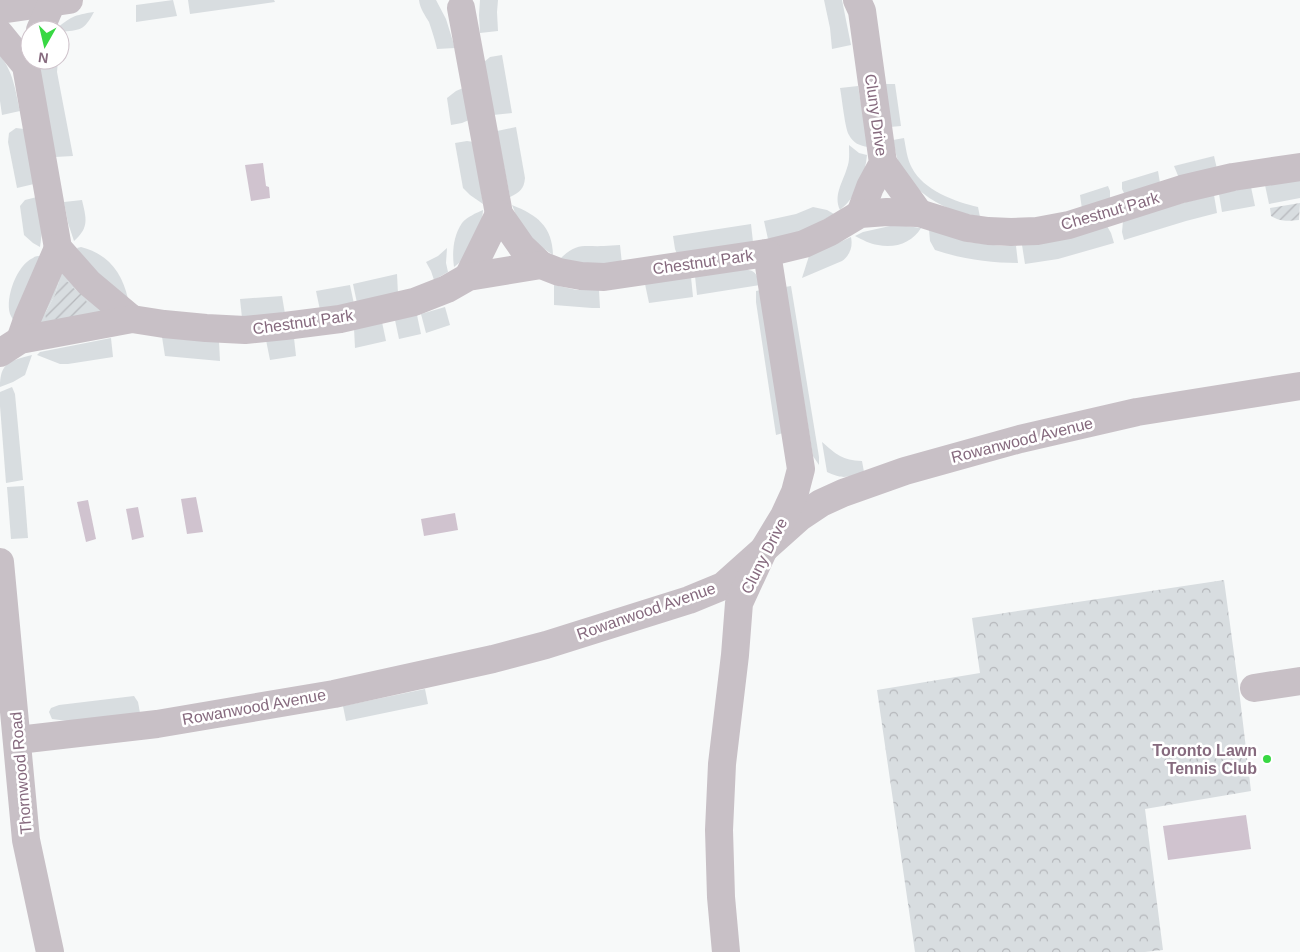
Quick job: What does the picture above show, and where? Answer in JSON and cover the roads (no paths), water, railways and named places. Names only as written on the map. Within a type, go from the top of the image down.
[{"type":"street","points":[[0,10],[60,1]]},
{"type":"street","points":[[47,20],[60,1]]},
{"type":"street","name":"Chestnut Park","points":[[459,3],[499,214],[522,247],[540,265],[559,272],[581,276],[604,277],[768,253],[804,244],[830,232],[860,214],[888,212],[919,213],[967,228],[988,232],[1037,231],[1069,225],[1182,189],[1300,167]]},
{"type":"street","name":"Cluny Drive","points":[[860,214],[870,187],[883,163],[861,4]]},
{"type":"street","points":[[0,34],[20,53]]},
{"type":"street","points":[[30,70],[58,248],[89,283],[132,319]]},
{"type":"street","points":[[883,163],[919,213]]},
{"type":"street","points":[[468,278],[499,214]]},
{"type":"street","name":"Chestnut Park","points":[[10,347],[28,317],[58,248]]},
{"type":"street","name":"Cluny Drive","points":[[726,952],[719,847],[722,764],[739,604],[764,549],[784,516],[795,492],[801,469],[768,253]]},
{"type":"street","name":"Chestnut Park","points":[[10,347],[132,319],[164,324],[245,330],[340,318],[414,302],[468,278],[540,265]]},
{"type":"street","name":"Rowanwood Avenue","points":[[18,740],[157,724],[334,694],[493,659],[546,645],[689,600],[723,586],[800,517],[844,493],[905,471],[1020,439],[1137,412],[1300,386]]},
{"type":"street","name":"Thornwood Road","points":[[0,562],[26,840],[50,952]]},
{"type":"street","points":[[1254,688],[1300,681]]},
{"type":"place","name":"Toronto Lawn Tennis Club","points":[[1267,759]]}]
